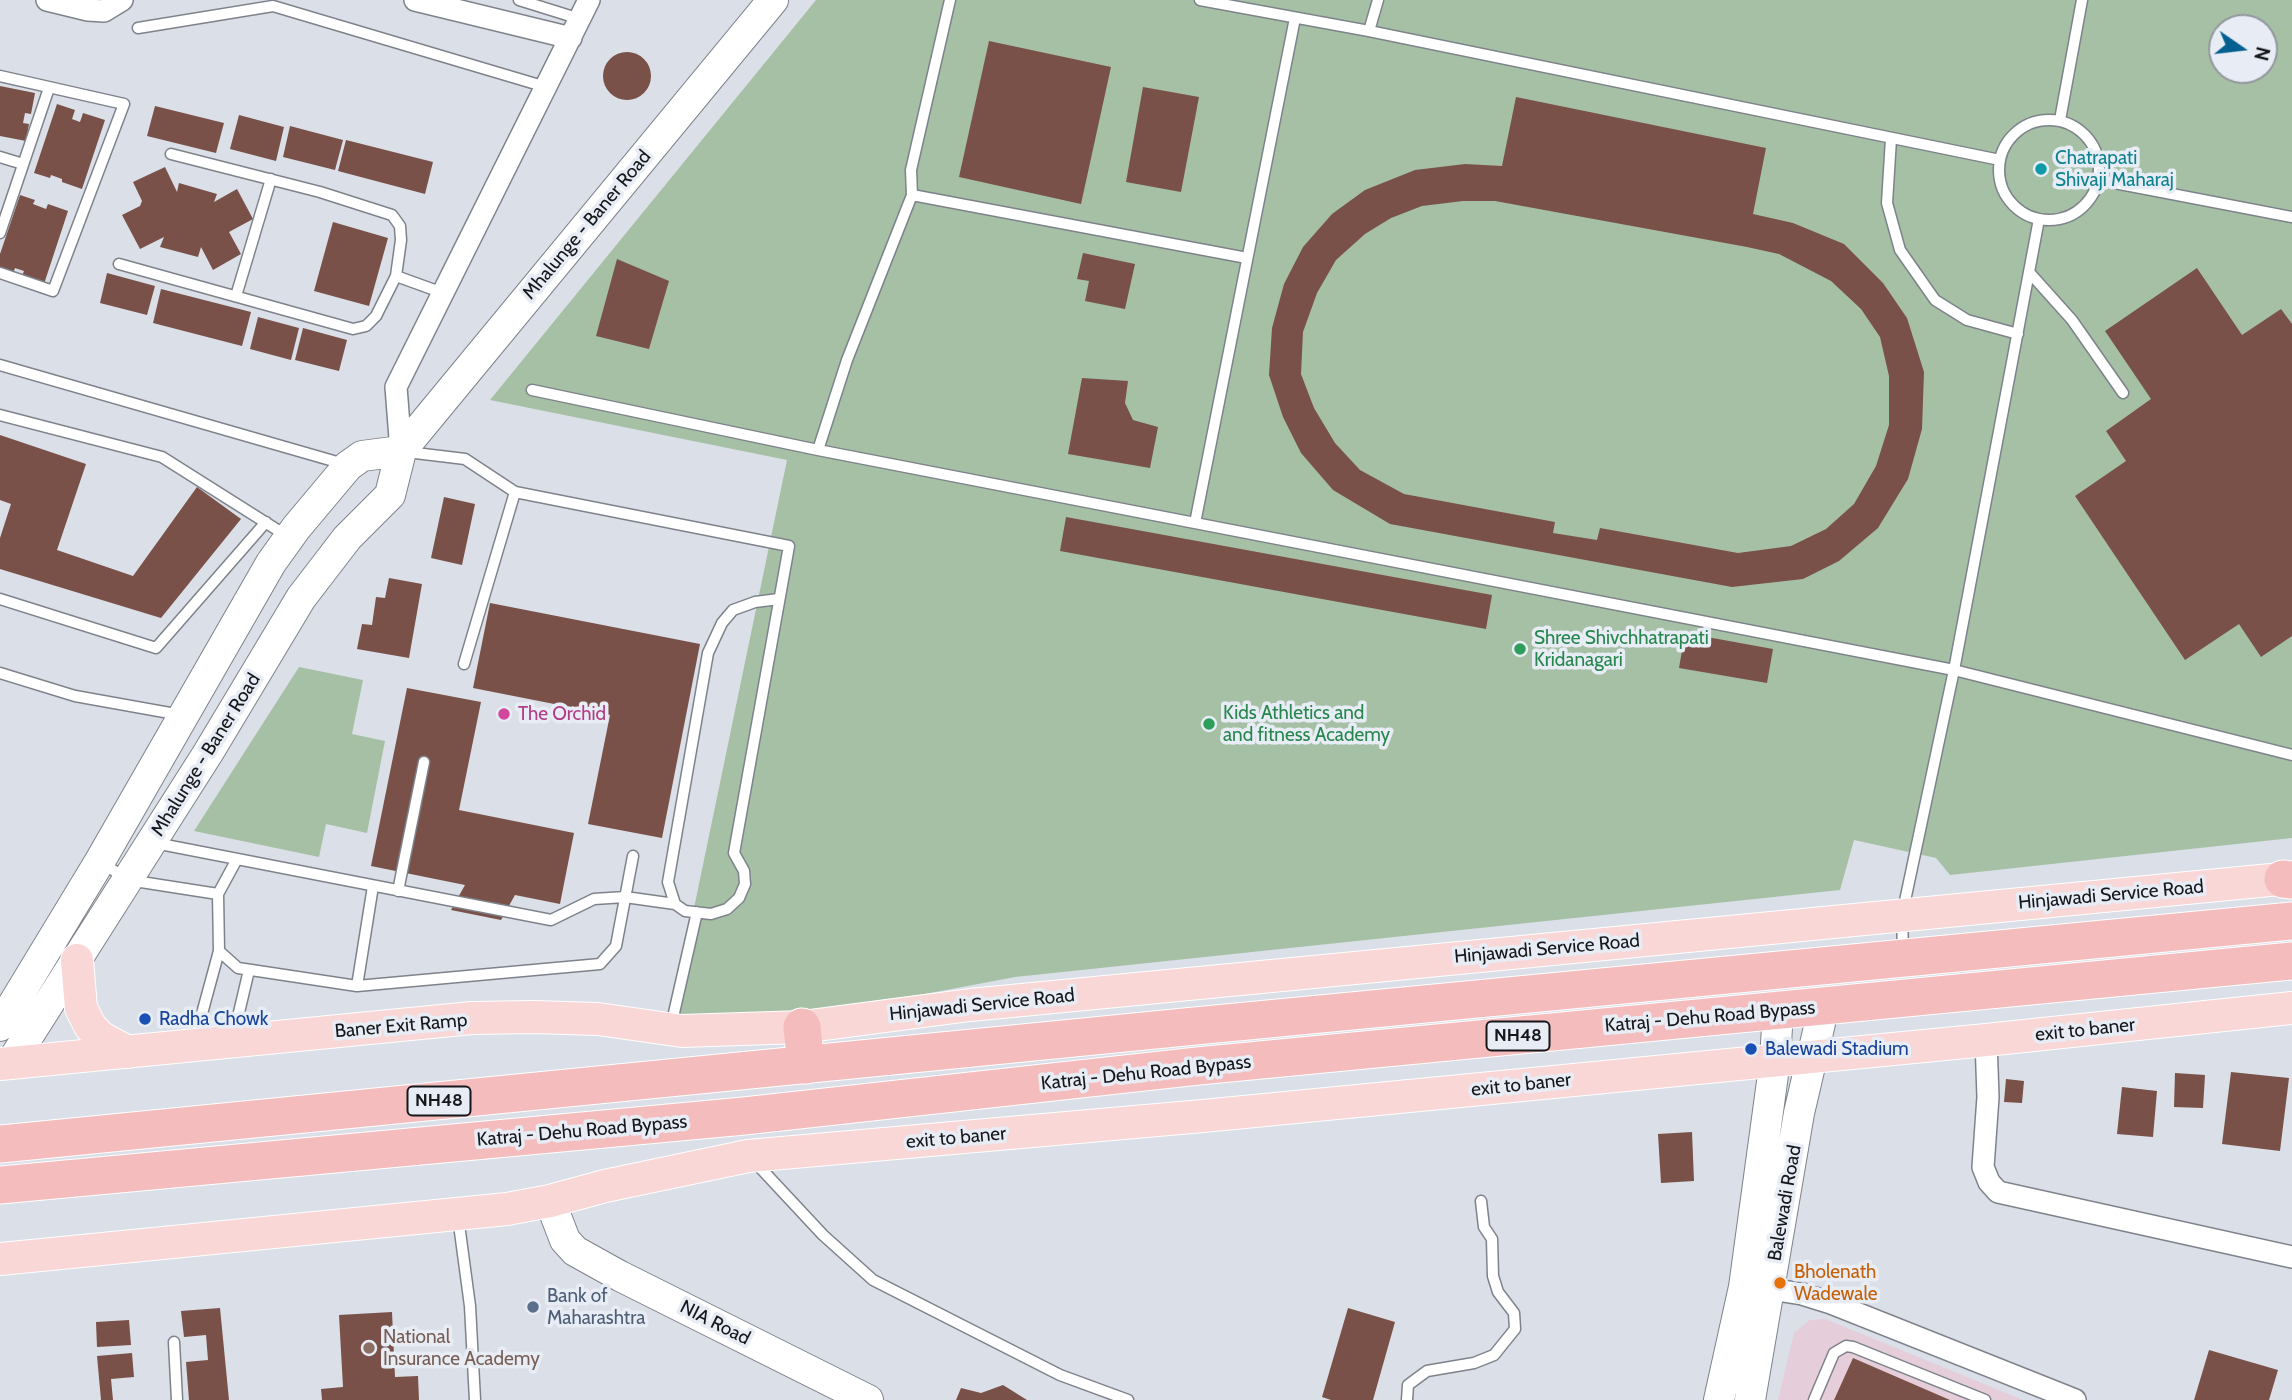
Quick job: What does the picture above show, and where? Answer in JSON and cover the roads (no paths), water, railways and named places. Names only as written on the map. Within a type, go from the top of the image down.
[{"type":"highway","name":"Katraj - Dehu Road Bypass","points":[[0,1144],[2292,921]]},
{"type":"highway","name":"Katraj - Dehu Road Bypass","points":[[0,1185],[744,1116],[1198,1066],[2292,961]]},
{"type":"highway","points":[[802,1027],[806,1065]]},
{"type":"main road","name":"Mhalunge - Baner Road","points":[[4,1068],[128,880],[301,598],[347,538],[390,495],[401,451],[773,0]]},
{"type":"main road","name":"Mhalunge - Baner Road","points":[[0,1026],[100,861],[271,563],[278,530],[362,456],[401,451]]},
{"type":"main road","points":[[180,724],[208,753]]},
{"type":"main road","name":"Hinjawadi Service Road","points":[[802,1027],[970,1005],[2289,879]]},
{"type":"main road","points":[[1579,946],[1581,989]]},
{"type":"main road","points":[[77,960],[81,1008],[90,1026],[100,1037],[128,1052]]},
{"type":"main road","name":"Balewadi Road","points":[[1750,1400],[1799,1113],[1824,1006]]},
{"type":"main road","name":"exit to baner","points":[[748,1156],[1203,1116],[2292,1008]]},
{"type":"main road","name":"Balewadi Road","points":[[1718,1400],[1744,1287],[1778,1011]]},
{"type":"main road","name":"Baner Exit Ramp","points":[[4,1068],[128,1052],[472,1018],[598,1019],[670,1029],[802,1027]]},
{"type":"main road","points":[[0,1259],[457,1214],[550,1202],[605,1186],[748,1156],[744,1116]]},
{"type":"main road","name":"NIA Road","points":[[550,1202],[565,1240],[575,1251],[868,1400]]},
{"type":"street","points":[[47,0],[104,11],[122,0]]},
{"type":"street","points":[[401,451],[396,387],[580,19],[415,0]]},
{"type":"street","points":[[1986,1040],[1988,1097],[1983,1167],[1989,1182],[1998,1192],[2292,1257]]},
{"type":"street","points":[[1770,1289],[1802,1294],[1831,1303],[2075,1400]]},
{"type":"lane","points":[[519,0],[580,19]]},
{"type":"lane","points":[[818,450],[847,360],[912,195],[911,170],[950,0]]},
{"type":"lane","points":[[1200,0],[1370,31],[2000,160]]},
{"type":"lane","points":[[1370,31],[1378,0]]},
{"type":"lane","points":[[2060,120],[2082,0]]},
{"type":"lane","points":[[138,28],[273,6],[546,87]]},
{"type":"lane","points":[[1195,523],[1295,18]]},
{"type":"lane","points":[[0,76],[124,104],[52,291],[0,273]]},
{"type":"lane","points":[[0,233],[49,88]]},
{"type":"lane","points":[[2040,120],[2060,120],[2078,128],[2092,142],[2099,160],[2099,180],[2091,198],[2077,212],[2059,220],[2039,219],[2021,212],[2007,198],[2000,180],[2000,160],[2007,142],[2021,128],[2040,120]]},
{"type":"lane","points":[[1891,139],[1886,203],[1900,250],[1935,300],[1967,320],[2018,334]]},
{"type":"lane","points":[[119,264],[354,329],[366,326],[376,316],[397,276],[400,226],[392,215],[271,179],[171,154]]},
{"type":"lane","points":[[0,157],[23,164]]},
{"type":"lane","points":[[236,296],[271,179]]},
{"type":"lane","points":[[2099,180],[2292,217]]},
{"type":"lane","points":[[912,195],[1247,258]]},
{"type":"lane","points":[[1904,958],[1902,915],[1954,670],[2039,219]]},
{"type":"lane","points":[[2029,272],[2072,320],[2123,393]]},
{"type":"lane","points":[[397,276],[443,293]]},
{"type":"lane","points":[[0,365],[348,466]]},
{"type":"lane","points":[[532,390],[818,450],[1954,670],[2292,755]]},
{"type":"lane","points":[[0,415],[162,457],[278,530],[156,648],[0,599]]},
{"type":"lane","points":[[152,842],[551,920],[594,899],[625,897],[675,904],[685,911],[711,914],[727,909],[739,898],[745,884],[744,872],[733,853],[789,546],[516,492],[465,459],[401,451]]},
{"type":"lane","points":[[464,664],[516,492]]},
{"type":"lane","points":[[675,904],[667,882],[708,653],[722,623],[733,610],[755,602],[779,599]]},
{"type":"lane","points":[[0,673],[180,724]]},
{"type":"lane","points":[[398,891],[424,762]]},
{"type":"lane","points":[[219,951],[238,968],[357,986],[600,964],[617,946],[633,856]]},
{"type":"lane","points":[[194,1045],[219,951],[218,894],[237,859]]},
{"type":"lane","points":[[100,861],[128,880],[218,894]]},
{"type":"lane","points":[[357,986],[373,886]]},
{"type":"lane","points":[[670,1029],[697,912]]},
{"type":"lane","points":[[232,1042],[250,970]]},
{"type":"lane","points":[[748,1156],[823,1235],[873,1280],[1060,1375],[1128,1400]]},
{"type":"lane","points":[[1407,1400],[1408,1385],[1427,1371],[1474,1363],[1494,1355],[1515,1329],[1514,1313],[1498,1292],[1493,1276],[1492,1239],[1484,1227],[1481,1201]]},
{"type":"lane","points":[[457,1214],[470,1306],[475,1400]]},
{"type":"lane","points":[[174,1342],[177,1400]]},
{"type":"lane","points":[[1814,1400],[1834,1353],[1846,1346],[1985,1400]]},
{"type":"place","name":"Chatrapati Shivaji Maharaj","points":[[2041,169]]},
{"type":"place","name":"Shree Shivchhatrapati Kridanagari","points":[[1520,649]]},
{"type":"place","name":"The Orchid","points":[[504,714]]},
{"type":"place","name":"Kids Athletics and and fitness Academy","points":[[1209,724]]},
{"type":"place","name":"Radha Chowk","points":[[145,1019]]},
{"type":"place","name":"Balewadi Stadium","points":[[1751,1049]]},
{"type":"place","name":"Bholenath Wadewale","points":[[1780,1283]]},
{"type":"place","name":"Bank of Maharashtra","points":[[533,1307]]},
{"type":"place","name":"National Insurance Academy","points":[[369,1348]]}]
